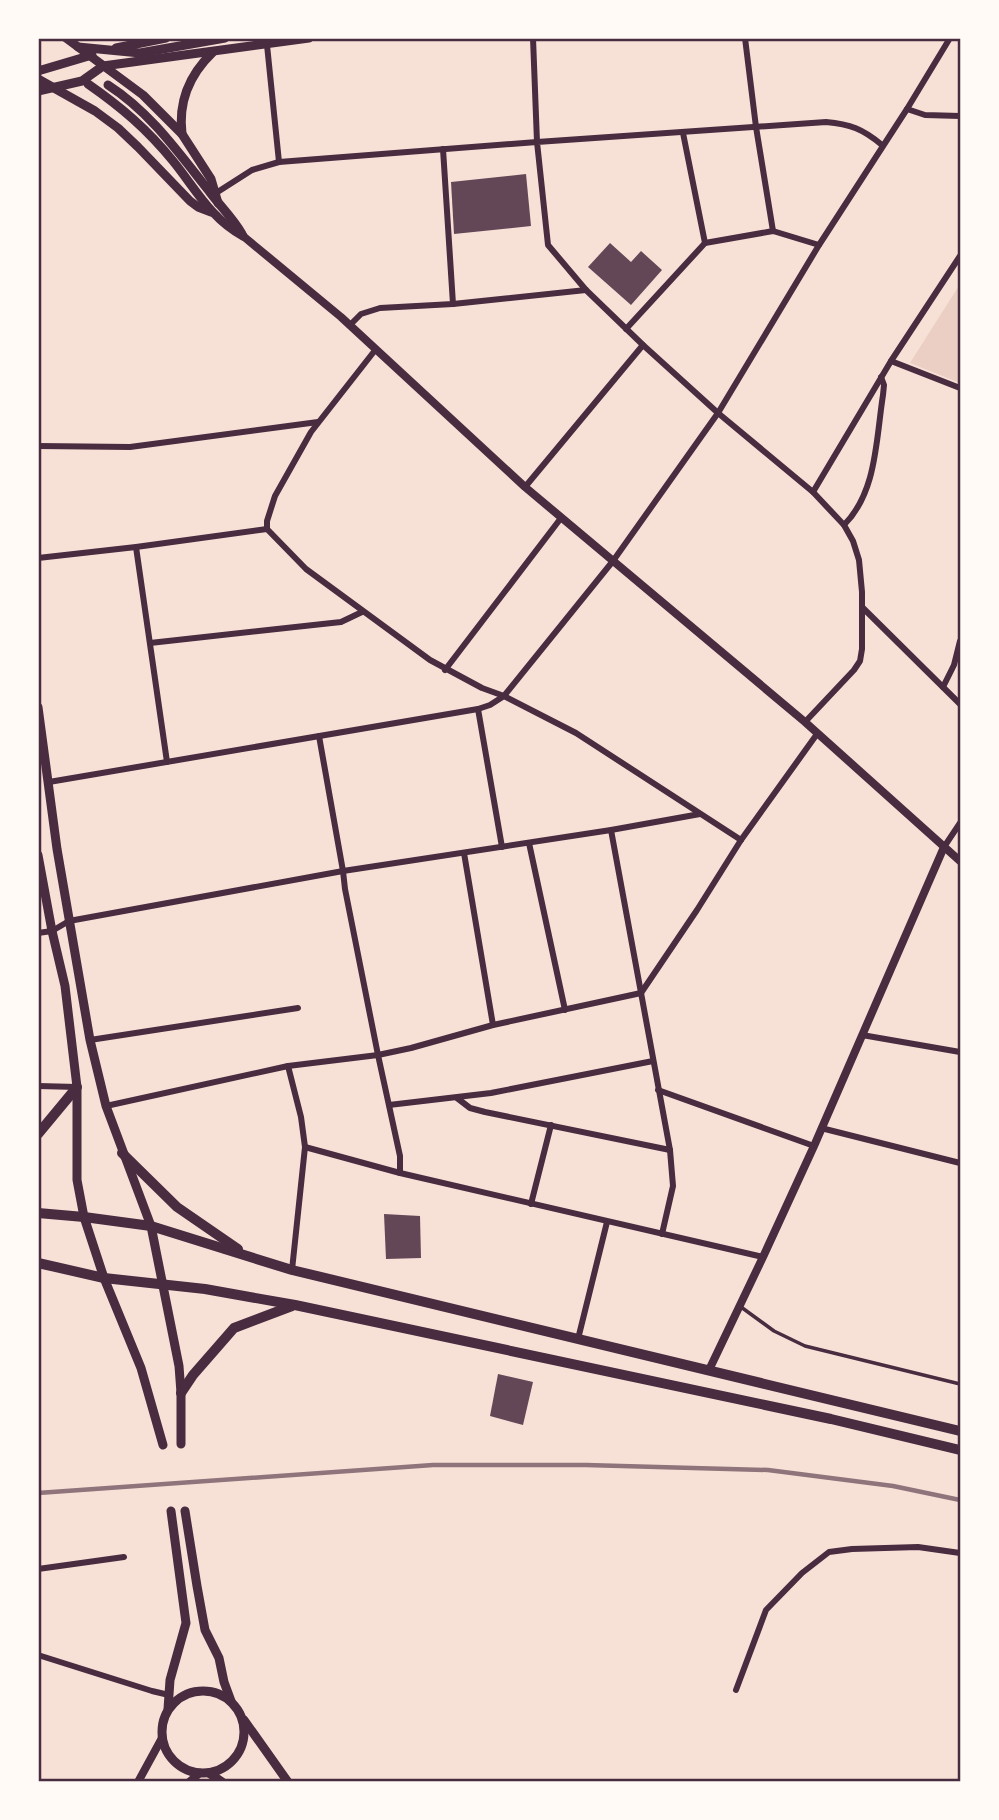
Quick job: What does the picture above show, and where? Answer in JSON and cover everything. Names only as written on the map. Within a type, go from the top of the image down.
[{"type":"main road","points":[[66,38],[143,95],[182,134],[211,179],[217,198]]},
{"type":"main road","points":[[38,71],[126,45],[166,38]]},
{"type":"main road","points":[[77,47],[140,52],[225,38]]},
{"type":"main road","points":[[38,91],[82,81],[103,66],[309,38]]},
{"type":"main road","points":[[182,134],[181,113],[185,92],[195,72],[212,52]]},
{"type":"main road","points":[[38,79],[95,111],[118,128],[190,201],[211,212]]},
{"type":"main road","points":[[88,84],[149,133],[211,212],[243,236]]},
{"type":"main road","points":[[108,85],[126,97],[160,130],[217,198],[243,236]]},
{"type":"main road","points":[[38,706],[57,849],[90,1040],[106,1106],[151,1226],[179,1366],[181,1444]]},
{"type":"main road","points":[[38,855],[65,986],[77,1087],[77,1180],[84,1217],[104,1278],[141,1368],[163,1445]]},
{"type":"main road","points":[[38,1135],[77,1087]]},
{"type":"main road","points":[[122,1153],[177,1207],[247,1255]]},
{"type":"main road","points":[[38,1213],[151,1226],[292,1270],[961,1431]]},
{"type":"main road","points":[[38,1264],[104,1278],[205,1289],[295,1305],[831,1419],[961,1450]]},
{"type":"main road","points":[[181,1393],[234,1328],[295,1305]]},
{"type":"main road","points":[[171,1511],[186,1623],[170,1680],[167,1710],[161,1728],[162,1738],[164,1747],[174,1762],[182,1768],[204,1773],[222,1782]]},
{"type":"main road","points":[[185,1511],[205,1630],[219,1658],[224,1682],[241,1717],[288,1782]]},
{"type":"main road","points":[[167,1710],[181,1697],[199,1691],[217,1693],[232,1702]]},
{"type":"main road","points":[[204,1773],[226,1766],[239,1752],[244,1734],[241,1717]]},
{"type":"street","points":[[533,38],[537,142],[548,246],[586,290],[643,345],[718,413],[813,492],[844,526],[853,541],[859,560],[863,608],[860,661],[804,722]]},
{"type":"street","points":[[746,38],[756,127],[773,232]]},
{"type":"street","points":[[49,782],[478,709],[491,705],[504,696],[613,561],[718,413],[819,245],[950,38]]},
{"type":"street","points":[[267,45],[279,162]]},
{"type":"street","points":[[907,109],[925,115],[961,116]]},
{"type":"street","points":[[217,198],[252,170],[279,162],[825,122],[845,124],[865,131],[882,145]]},
{"type":"street","points":[[683,133],[705,243]]},
{"type":"street","points":[[443,149],[453,304]]},
{"type":"street","points":[[626,329],[705,243],[773,232],[819,245]]},
{"type":"street","points":[[243,236],[350,325],[525,488],[804,722],[961,861]]},
{"type":"street","points":[[813,492],[891,361],[961,256]]},
{"type":"street","points":[[350,325],[361,314],[380,308],[453,304],[586,290]]},
{"type":"street","points":[[525,488],[643,345]]},
{"type":"street","points":[[376,349],[318,422],[275,496],[267,529],[306,569],[445,670],[504,696],[576,733],[741,840]]},
{"type":"street","points":[[891,361],[961,388]]},
{"type":"street","points":[[844,526],[862,502],[870,481],[883,396],[884,385],[881,377]]},
{"type":"street","points":[[38,446],[130,447],[318,422]]},
{"type":"street","points":[[445,670],[561,518]]},
{"type":"street","points":[[38,558],[267,529]]},
{"type":"street","points":[[136,547],[167,762]]},
{"type":"street","points":[[863,608],[961,704]]},
{"type":"street","points":[[150,643],[341,622],[362,612]]},
{"type":"street","points":[[943,687],[954,666],[961,641]]},
{"type":"street","points":[[478,709],[502,847]]},
{"type":"street","points":[[106,1106],[288,1066],[411,1048],[492,1025],[641,993],[741,840],[817,734]]},
{"type":"street","points":[[318,736],[377,1055],[400,1156],[400,1173]]},
{"type":"street","points":[[38,933],[52,931],[69,921],[344,871],[700,814]]},
{"type":"street","points":[[709,1370],[814,1146],[944,847],[961,822]]},
{"type":"street","points":[[611,830],[670,1150],[673,1186],[662,1234]]},
{"type":"street","points":[[529,843],[565,1010]]},
{"type":"street","points":[[464,853],[492,1025]]},
{"type":"street","points":[[90,1040],[298,1008]]},
{"type":"street","points":[[862,1035],[961,1052]]},
{"type":"street","points":[[389,1105],[457,1098],[653,1061]]},
{"type":"street","points":[[288,1066],[301,1117],[305,1147],[292,1270]]},
{"type":"street","points":[[38,1086],[77,1087]]},
{"type":"street","points":[[659,1090],[814,1146]]},
{"type":"street","points":[[457,1098],[470,1108],[485,1112],[670,1150]]},
{"type":"street","points":[[531,1204],[551,1125]]},
{"type":"street","points":[[821,1128],[961,1163]]},
{"type":"street","points":[[305,1147],[400,1173],[763,1257]]},
{"type":"street","points":[[578,1339],[607,1222]]},
{"type":"street","points":[[736,1690],[766,1610],[802,1573],[829,1552],[918,1547],[961,1553]]},
{"type":"street","points":[[38,1569],[124,1557]]},
{"type":"street","points":[[38,1655],[169,1695]]},
{"type":"street","points":[[138,1782],[162,1738]]},
{"type":"street","points":[[189,1782],[204,1773]]},
{"type":"lane","points":[[740,1306],[774,1331],[805,1346],[961,1384]]},
{"type":"shaded area","points":[[960,284],[960,383],[910,363]]},
{"type":"building","points":[[526,174],[531,226],[454,234],[451,182]]},
{"type":"building","points":[[610,243],[631,262],[641,251],[662,270],[631,305],[588,267]]},
{"type":"building","points":[[384,1214],[420,1216],[421,1258],[386,1259]]},
{"type":"building","points":[[498,1374],[533,1382],[523,1425],[490,1416]]},
{"type":"railway","points":[[38,1493],[433,1465],[586,1465],[768,1470],[893,1486],[960,1500]]}]
